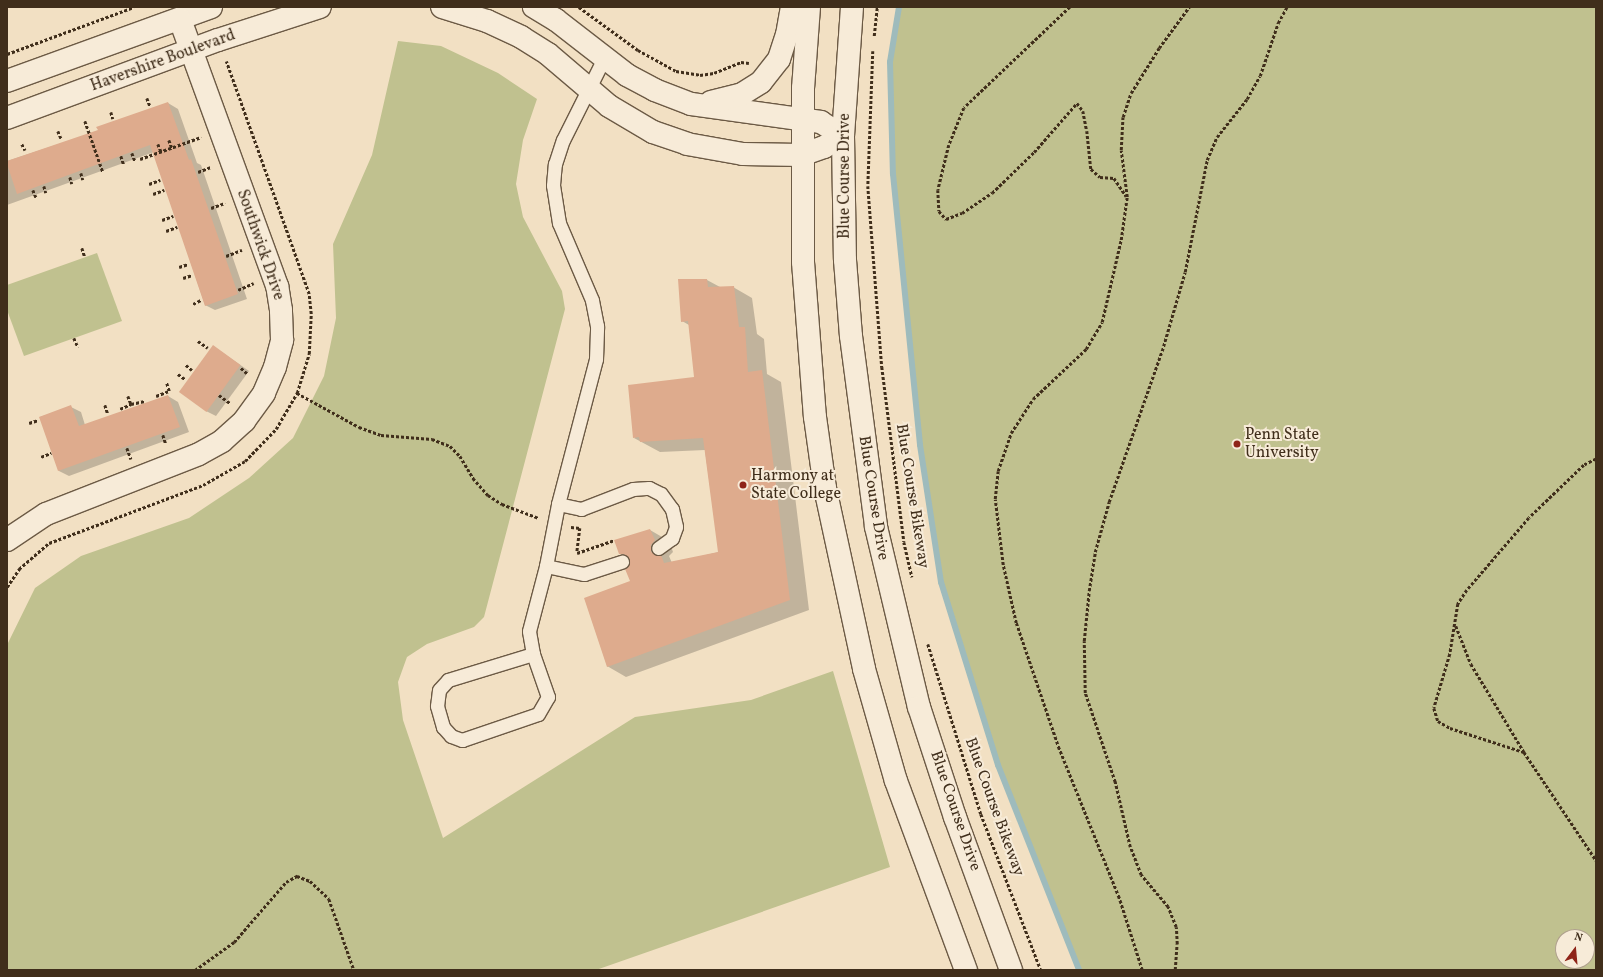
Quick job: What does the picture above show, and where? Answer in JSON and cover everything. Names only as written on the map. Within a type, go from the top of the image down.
[{"type":"street","name":"Havershire Boulevard","points":[[7,81],[211,7]]},
{"type":"street","name":"Havershire Boulevard","points":[[7,118],[192,50],[320,7]]},
{"type":"street","points":[[442,7],[487,21],[521,36],[548,54],[590,88],[609,106],[635,122],[687,144],[743,154],[801,155],[824,147],[843,136],[821,122],[692,104],[655,90],[627,75],[556,20],[534,7]]},
{"type":"street","points":[[692,104],[718,102],[742,94],[761,82],[779,59],[788,35],[792,7]]},
{"type":"street","points":[[809,7],[801,155],[807,338],[815,417],[836,540],[864,669],[896,781],[966,970]]},
{"type":"street","name":"Blue Course Drive","points":[[852,7],[843,136],[845,260],[851,336],[876,527],[919,707],[955,817],[1011,970]]},
{"type":"street","name":"Southwick Drive","points":[[7,540],[46,514],[199,454],[222,441],[244,421],[264,393],[276,367],[282,340],[281,310],[277,286],[180,19]]},
{"type":"lane","points":[[533,654],[448,680],[439,690],[437,706],[443,727],[451,736],[462,740],[538,714],[548,697],[533,654],[529,631],[546,566],[558,504],[596,359],[597,326],[592,300],[559,223],[553,185],[555,164],[563,140],[604,58]]},
{"type":"lane","points":[[558,504],[581,509],[633,489],[648,488],[661,494],[672,509],[676,527],[672,538],[658,548]]},
{"type":"lane","points":[[546,566],[584,574],[622,562]]},
{"type":"path","points":[[7,54],[134,7]]},
{"type":"path","points":[[579,7],[638,50],[676,71],[700,75],[714,73],[741,62],[752,65]]},
{"type":"path","name":"Blue Course Bikeway","points":[[877,7],[869,110],[868,186],[882,368],[904,542],[912,578]]},
{"type":"path","points":[[1070,7],[964,108],[949,145],[940,182],[939,211],[946,218],[962,213],[992,193],[1034,152],[1077,103],[1083,111],[1087,131],[1091,169],[1100,177],[1114,178],[1126,197]]},
{"type":"path","points":[[1142,970],[1119,898],[1059,749],[1016,623],[1003,565],[995,499],[998,471],[1011,433],[1033,399],[1086,349],[1102,322],[1121,240],[1126,197],[1121,150],[1123,117],[1131,93],[1159,48],[1189,7]]},
{"type":"path","points":[[1175,970],[1178,944],[1176,927],[1168,907],[1142,874],[1130,847],[1115,782],[1084,693],[1084,642],[1089,591],[1095,552],[1109,502],[1162,351],[1185,272],[1207,160],[1217,137],[1258,81],[1278,23],[1287,7]]},
{"type":"path","points":[[7,587],[19,569],[49,543],[203,485],[245,461],[276,429],[297,393],[309,348],[309,294],[230,71]]},
{"type":"path","points":[[147,98],[150,106]]},
{"type":"path","points":[[111,112],[113,119]]},
{"type":"path","points":[[85,121],[103,172]]},
{"type":"path","points":[[58,131],[61,138]]},
{"type":"path","points":[[140,159],[201,137]]},
{"type":"path","points":[[168,140],[172,148]]},
{"type":"path","points":[[22,144],[25,150]]},
{"type":"path","points":[[158,144],[161,151]]},
{"type":"path","points":[[132,153],[135,161]]},
{"type":"path","points":[[121,156],[124,165]]},
{"type":"path","points":[[198,172],[212,167]]},
{"type":"path","points":[[81,173],[83,180]]},
{"type":"path","points":[[70,177],[72,184]]},
{"type":"path","points":[[149,184],[160,180]]},
{"type":"path","points":[[44,186],[46,193]]},
{"type":"path","points":[[33,190],[36,197]]},
{"type":"path","points":[[153,194],[164,190]]},
{"type":"path","points":[[211,208],[225,203]]},
{"type":"path","points":[[162,220],[173,216]]},
{"type":"path","points":[[166,231],[177,227]]},
{"type":"path","points":[[82,248],[85,257]]},
{"type":"path","points":[[226,256],[242,250]]},
{"type":"path","points":[[179,267],[188,264]]},
{"type":"path","points":[[183,278],[192,275]]},
{"type":"path","points":[[238,290],[254,283]]},
{"type":"path","points":[[193,304],[201,300]]},
{"type":"path","points":[[74,338],[78,347]]},
{"type":"path","points":[[198,341],[208,348]]},
{"type":"path","points":[[186,365],[192,370]]},
{"type":"path","points":[[241,368],[251,376]]},
{"type":"path","points":[[178,374],[185,379]]},
{"type":"path","points":[[156,396],[169,392],[166,382]]},
{"type":"path","points":[[297,393],[359,427],[381,435],[432,439],[450,446],[460,456],[473,478],[488,495],[502,504],[555,524],[580,528],[577,553],[614,540]]},
{"type":"path","points":[[219,395],[233,405]]},
{"type":"path","points":[[128,396],[131,404]]},
{"type":"path","points":[[120,410],[131,404],[145,401]]},
{"type":"path","points":[[105,405],[108,414]]},
{"type":"path","points":[[29,423],[38,420]]},
{"type":"path","points":[[163,435],[167,446]]},
{"type":"path","points":[[127,448],[131,460]]},
{"type":"path","points":[[41,457],[51,453]]},
{"type":"path","points":[[1524,752],[1450,728],[1438,721],[1434,708],[1436,692],[1456,626],[1458,604],[1467,590],[1535,513],[1584,465],[1596,459]]},
{"type":"path","points":[[1456,626],[1471,664],[1524,752],[1596,860]]},
{"type":"path","name":"Blue Course Bikeway","points":[[926,637],[981,814],[1041,970]]},
{"type":"path","points":[[196,970],[234,942],[286,882],[297,876],[310,881],[329,899],[354,970]]},
{"type":"green space","name":"Penn State University","points":[[899,7],[1596,7],[1596,970],[1079,970],[998,765],[941,582],[920,445],[893,174],[890,62]]},
{"type":"green space","points":[[398,41],[441,46],[498,73],[537,99],[523,140],[516,184],[523,217],[562,291],[565,309],[484,617],[474,627],[427,644],[407,657],[398,682],[403,720],[443,838],[635,717],[751,700],[833,671],[890,867],[596,970],[7,970],[7,645],[35,588],[81,556],[189,518],[249,478],[293,438],[324,376],[336,318],[333,244],[372,155]]},
{"type":"green space","points":[[97,253],[122,321],[24,356],[7,310],[7,285]]},
{"type":"building","points":[[168,102],[189,160],[191,159],[238,294],[205,306],[150,145],[17,194],[7,164],[7,161],[98,130],[96,127]]},
{"type":"building","name":"Harmony at State College","points":[[678,279],[707,279],[708,287],[734,286],[739,327],[745,327],[748,372],[762,370],[790,600],[607,667],[584,598],[630,581],[625,569],[630,564],[629,559],[624,554],[619,554],[614,540],[650,529],[655,540],[651,545],[651,552],[661,555],[664,563],[718,552],[703,438],[640,442],[639,437],[633,438],[628,385],[694,377],[688,321],[681,322]]},
{"type":"building","points":[[213,345],[241,365],[206,412],[179,392]]},
{"type":"building","points":[[168,395],[180,427],[58,471],[39,417],[71,405],[79,426]]},
{"type":"waterway","points":[[899,7],[890,62],[893,174],[920,445],[941,582],[998,765],[1079,970]]},
{"type":"place","name":"Penn State University","points":[[1237,444]]},
{"type":"place","name":"Harmony at State College","points":[[743,485]]}]
